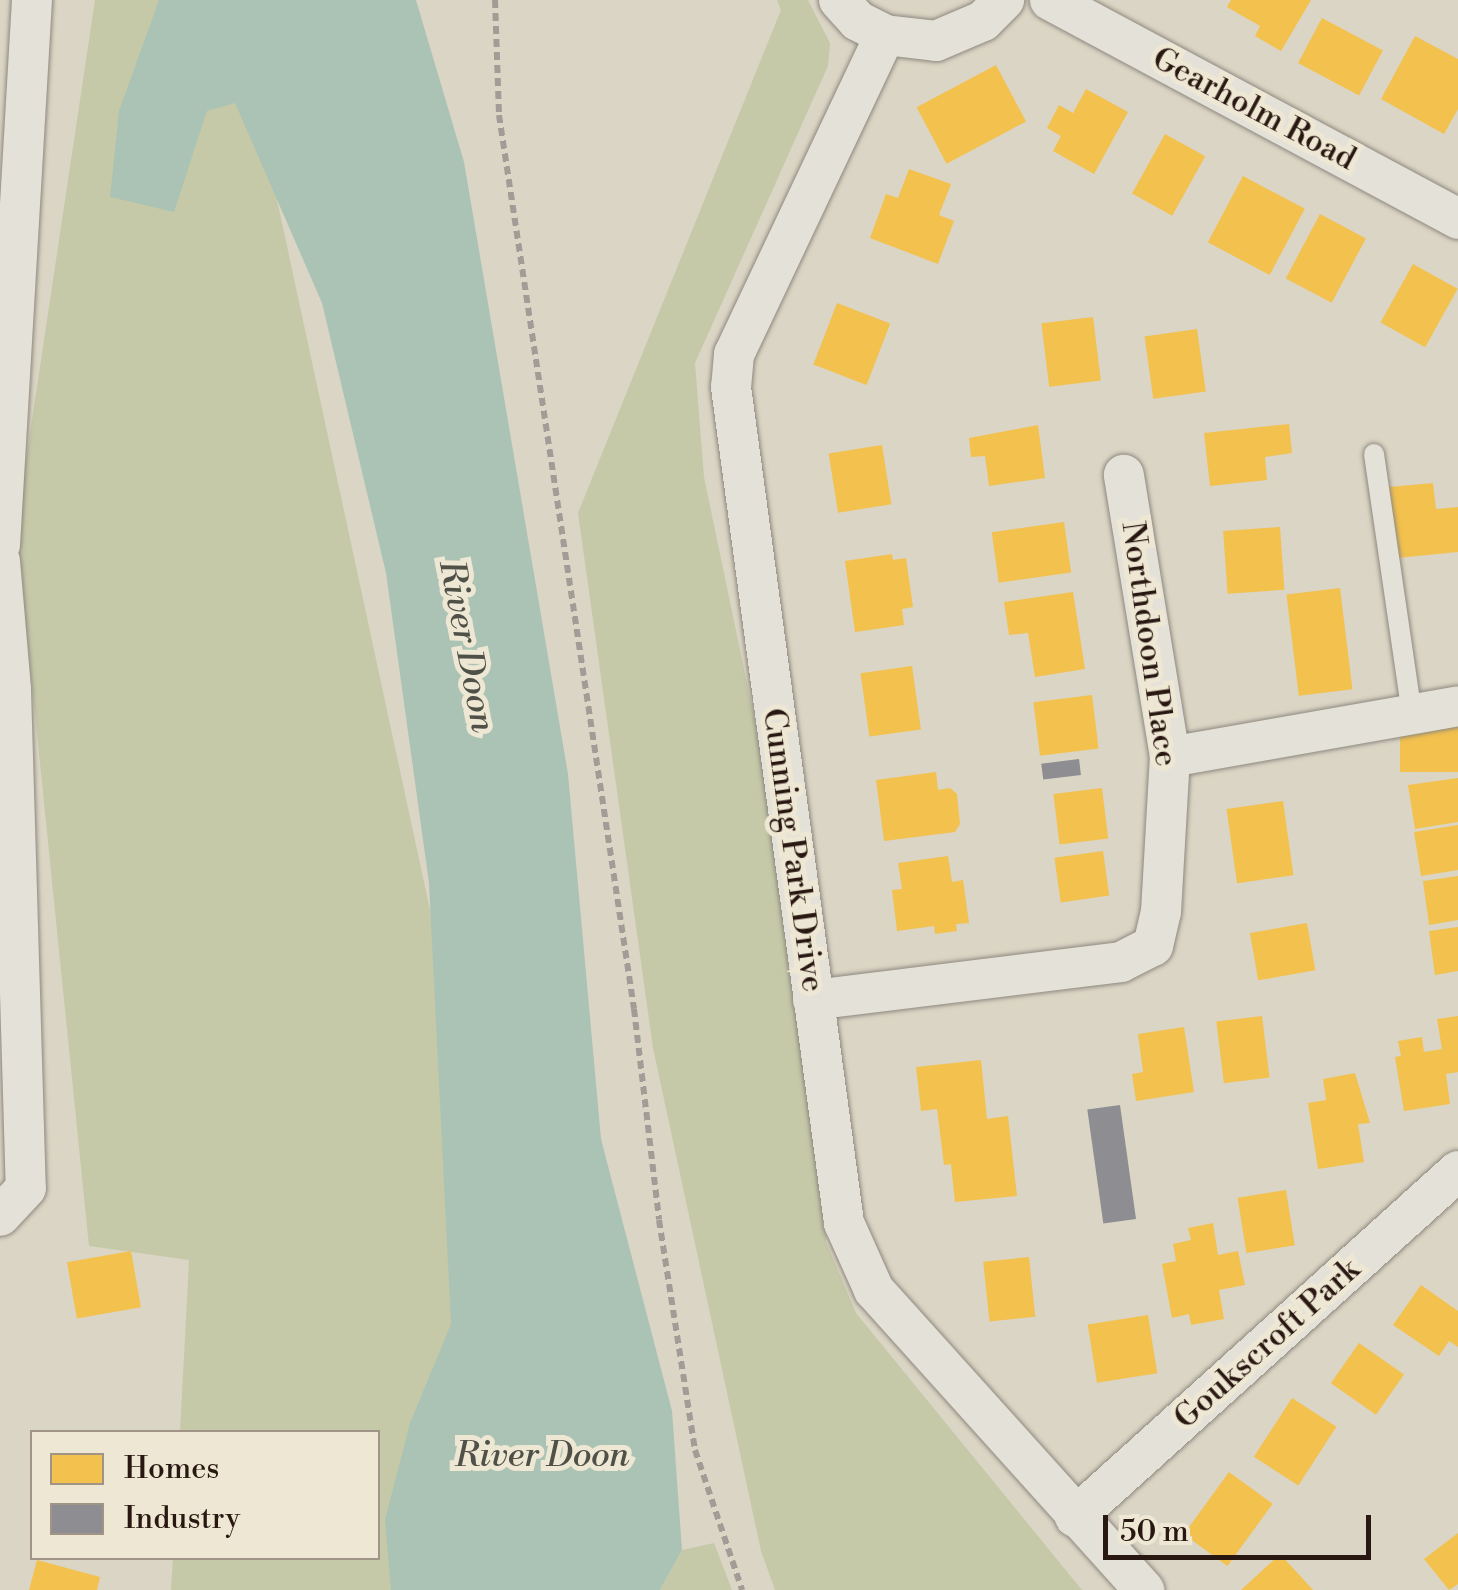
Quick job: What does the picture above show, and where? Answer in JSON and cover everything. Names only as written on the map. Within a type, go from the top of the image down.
[{"type":"street","points":[[0,546],[32,0]]},
{"type":"street","points":[[839,0],[858,20],[885,35],[936,41],[961,34],[983,21],[1004,0]]},
{"type":"street","name":"Gearholm Road","points":[[1050,0],[1458,219]]},
{"type":"street","name":"Cunning Park Drive","points":[[885,35],[734,354],[731,386],[844,1222],[874,1290],[1144,1590]]},
{"type":"street","name":"Northdoon Place","points":[[813,1000],[1121,962],[1153,946],[1161,912],[1170,757],[1124,475]]},
{"type":"street","points":[[0,561],[11,690],[26,1188],[0,1216]]},
{"type":"street","points":[[1170,757],[1458,706]]},
{"type":"street","name":"Goukscroft Park","points":[[1075,1517],[1458,1171]]},
{"type":"lane","points":[[1374,454],[1412,714]]},
{"type":"path","points":[[496,0],[499,116],[631,990],[659,1220],[695,1450],[742,1590]]},
{"type":"shaded area","points":[[95,0],[234,0],[505,1258],[476,1590],[171,1590],[173,1560],[380,1560],[380,1430],[180,1430],[189,1260],[89,1246],[16,527]]},
{"type":"shaded area","points":[[777,0],[808,0],[830,43],[828,66],[695,363],[704,477],[813,1000],[826,1242],[856,1313],[1082,1590],[775,1590],[761,1551],[653,1048],[578,513],[781,10]]},
{"type":"shaded area","points":[[714,1543],[732,1590],[660,1590],[682,1550]]},
{"type":"water","name":"River Doon","points":[[159,0],[416,0],[464,162],[568,774],[601,1139],[672,1411],[682,1550],[660,1590],[391,1590],[385,1520],[410,1423],[451,1324],[429,883],[386,573],[322,303],[235,103],[207,111],[174,212],[110,197],[119,111]]},
{"type":"building: Homes","points":[[1231,0],[1311,0],[1281,51],[1255,36],[1260,26],[1227,7]]},
{"type":"building: Homes","points":[[1322,18],[1383,50],[1359,95],[1298,63]]},
{"type":"building: Homes","points":[[1415,36],[1458,59],[1458,109],[1444,134],[1381,99]]},
{"type":"building: Homes","points":[[996,65],[1026,122],[947,164],[917,107]]},
{"type":"building: Homes","points":[[1086,89],[1128,112],[1094,174],[1053,151],[1061,136],[1047,128],[1059,105],[1073,113]]},
{"type":"building: Homes","points":[[1165,134],[1205,156],[1172,216],[1132,193]]},
{"type":"building: Homes","points":[[909,169],[951,184],[939,215],[954,221],[938,264],[870,238],[886,194],[898,198]]},
{"type":"building: Homes","points":[[1243,176],[1305,209],[1270,275],[1208,242]]},
{"type":"building: Homes","points":[[1320,214],[1366,238],[1332,303],[1286,278]]},
{"type":"building: Homes","points":[[1413,264],[1458,289],[1425,347],[1381,323]]},
{"type":"building: Homes","points":[[837,303],[890,323],[867,385],[813,365]]},
{"type":"building: Homes","points":[[1093,317],[1101,381],[1049,387],[1041,323]]},
{"type":"building: Homes","points":[[1197,329],[1206,391],[1153,399],[1145,336]]},
{"type":"building: Homes","points":[[1289,424],[1292,453],[1265,457],[1267,480],[1210,486],[1204,433]]},
{"type":"building: Homes","points":[[1038,425],[1045,478],[989,486],[985,456],[971,457],[969,438]]},
{"type":"building: Homes","points":[[882,445],[891,504],[838,513],[829,453]]},
{"type":"building: Homes","points":[[1433,483],[1436,509],[1458,507],[1458,552],[1397,558],[1389,487]]},
{"type":"building: Homes","points":[[1064,522],[1071,573],[999,583],[992,532]]},
{"type":"building: Homes","points":[[1280,527],[1284,590],[1228,594],[1223,531]]},
{"type":"building: Homes","points":[[892,554],[893,560],[906,558],[913,607],[902,609],[904,625],[855,632],[845,561]]},
{"type":"building: Homes","points":[[1340,588],[1352,689],[1299,696],[1286,595]]},
{"type":"building: Homes","points":[[1073,592],[1085,669],[1035,677],[1028,633],[1009,635],[1004,602]]},
{"type":"building: Homes","points":[[912,666],[921,729],[869,737],[861,673]]},
{"type":"building: Homes","points":[[1092,695],[1099,749],[1040,756],[1033,702]]},
{"type":"building: Homes","points":[[1400,727],[1458,727],[1458,772],[1400,772]]},
{"type":"building: Homes","points":[[936,772],[938,790],[950,788],[957,794],[960,824],[955,832],[884,841],[876,780]]},
{"type":"building: Homes","points":[[1458,778],[1458,822],[1415,829],[1408,785]]},
{"type":"building: Homes","points":[[1102,788],[1108,839],[1060,845],[1053,794]]},
{"type":"building: Homes","points":[[1283,801],[1293,875],[1237,883],[1227,809]]},
{"type":"building: Homes","points":[[1458,825],[1458,870],[1421,876],[1414,832]]},
{"type":"building: Homes","points":[[1103,851],[1109,896],[1061,902],[1054,858]]},
{"type":"building: Homes","points":[[948,856],[952,882],[963,880],[969,923],[956,924],[957,931],[935,934],[934,926],[897,931],[892,890],[902,889],[898,863]]},
{"type":"building: Homes","points":[[1458,876],[1458,920],[1429,925],[1423,881]]},
{"type":"building: Homes","points":[[1307,923],[1315,970],[1258,980],[1250,933]]},
{"type":"building: Homes","points":[[1458,927],[1458,971],[1435,975],[1429,931]]},
{"type":"building: Homes","points":[[1262,1016],[1270,1078],[1224,1083],[1216,1022]]},
{"type":"building: Homes","points":[[1458,1016],[1458,1072],[1446,1074],[1450,1104],[1404,1111],[1395,1057],[1401,1056],[1398,1041],[1422,1037],[1424,1052],[1442,1049],[1437,1019]]},
{"type":"building: Homes","points":[[1184,1027],[1194,1092],[1136,1101],[1132,1074],[1143,1072],[1138,1034]]},
{"type":"building: Homes","points":[[981,1060],[987,1119],[1008,1116],[1017,1196],[955,1202],[951,1164],[944,1165],[937,1109],[921,1111],[916,1067]]},
{"type":"building: Homes","points":[[1355,1073],[1370,1123],[1358,1124],[1364,1162],[1318,1169],[1308,1103],[1326,1100],[1323,1079]]},
{"type":"building: Homes","points":[[1286,1190],[1295,1245],[1246,1253],[1238,1198]]},
{"type":"building: Homes","points":[[1213,1223],[1218,1255],[1238,1251],[1245,1285],[1219,1290],[1224,1319],[1191,1325],[1189,1314],[1172,1318],[1162,1264],[1176,1261],[1173,1244],[1191,1240],[1188,1228]]},
{"type":"building: Homes","points":[[131,1251],[141,1307],[77,1318],[67,1262]]},
{"type":"building: Homes","points":[[1029,1257],[1035,1317],[990,1321],[983,1262]]},
{"type":"building: Homes","points":[[1421,1285],[1458,1311],[1458,1347],[1449,1341],[1439,1356],[1393,1325]]},
{"type":"building: Homes","points":[[1148,1315],[1157,1373],[1097,1383],[1088,1325]]},
{"type":"building: Homes","points":[[1359,1343],[1404,1375],[1376,1415],[1331,1383]]},
{"type":"building: Homes","points":[[1292,1398],[1336,1427],[1298,1486],[1254,1457]]},
{"type":"building: Homes","points":[[1229,1472],[1273,1504],[1227,1566],[1184,1534]]},
{"type":"building: Homes","points":[[1458,1533],[1458,1584],[1449,1590],[1424,1559]]},
{"type":"building: Homes","points":[[1280,1554],[1313,1590],[1241,1590]]},
{"type":"building: Homes","points":[[37,1560],[100,1577],[97,1590],[29,1590]]},
{"type":"building: Industry","points":[[1079,759],[1081,775],[1043,780],[1041,764]]},
{"type":"building: Industry","points":[[1120,1105],[1136,1219],[1103,1223],[1087,1110]]}]
